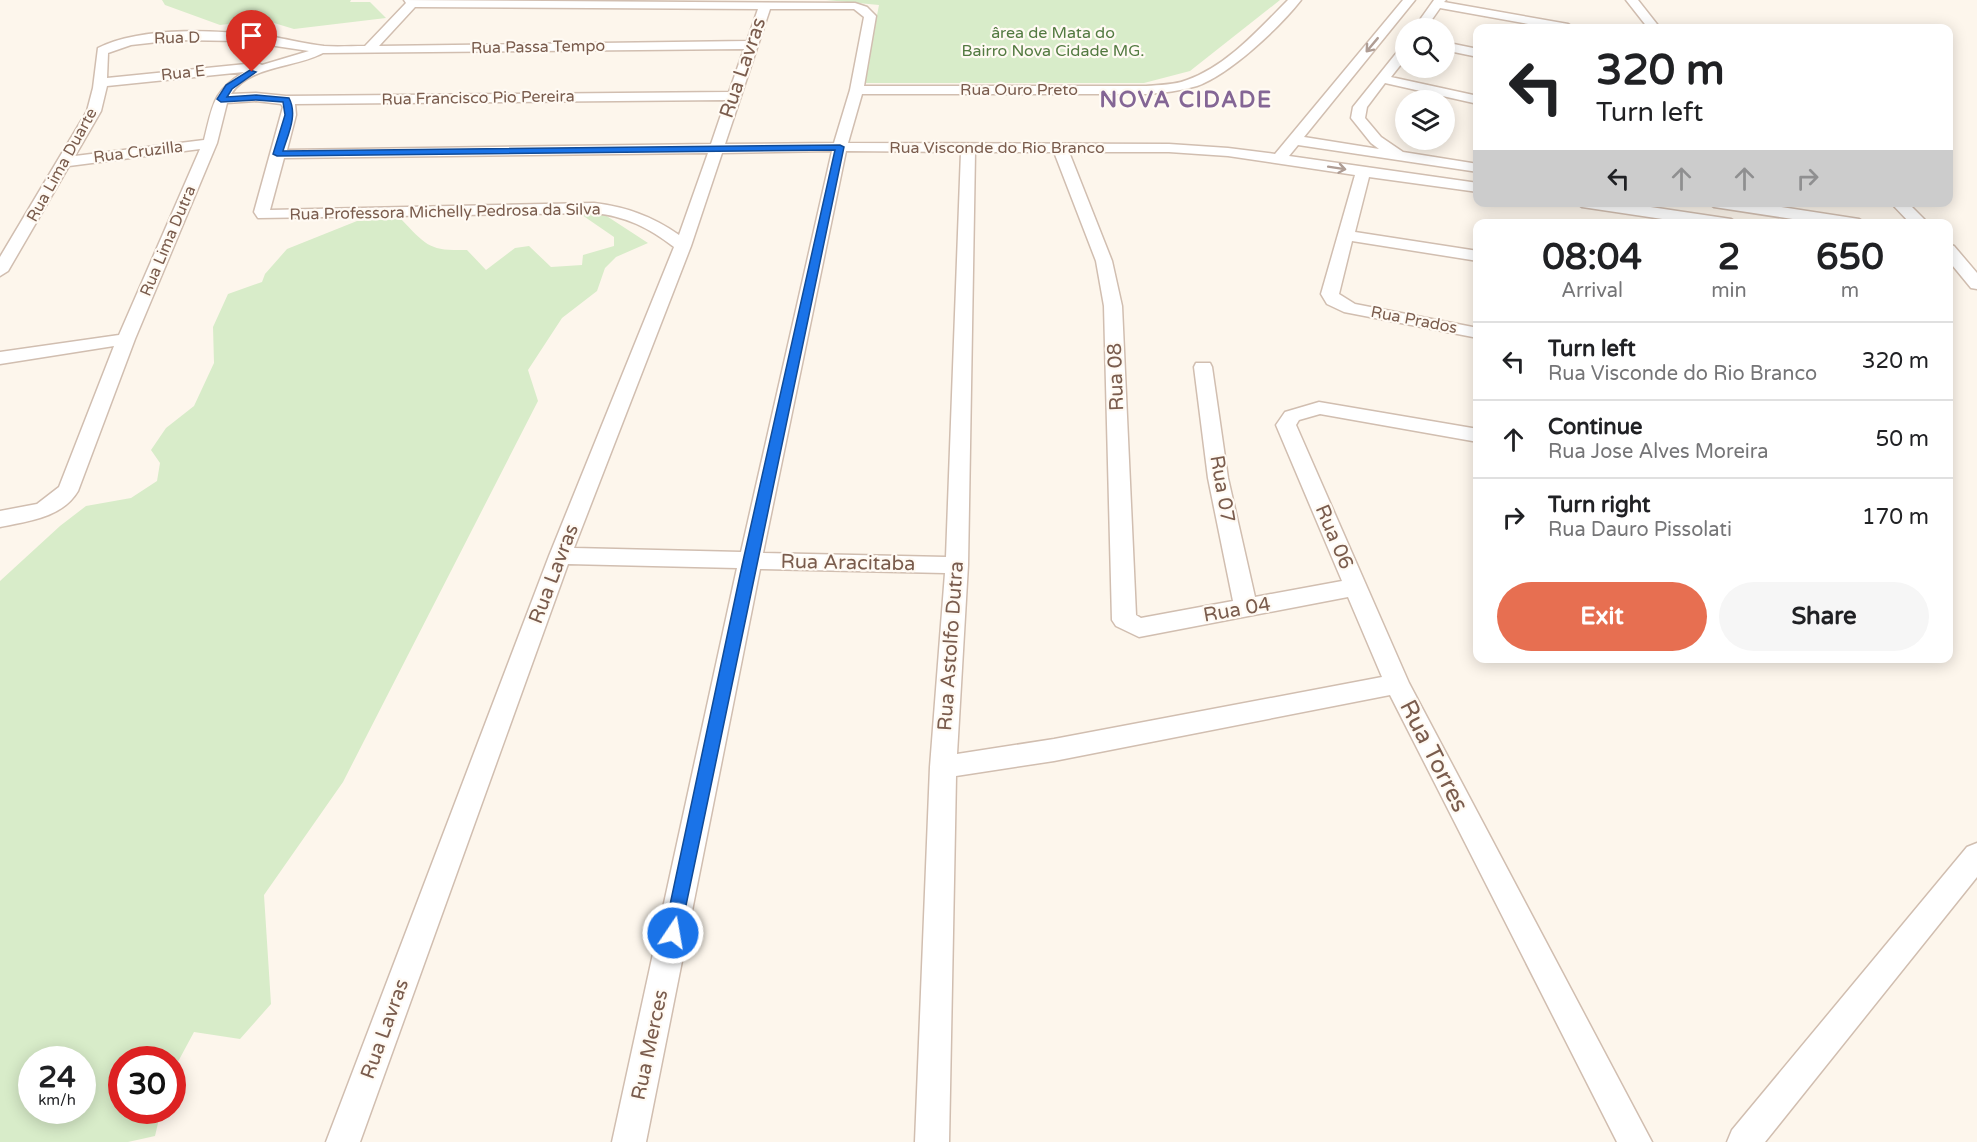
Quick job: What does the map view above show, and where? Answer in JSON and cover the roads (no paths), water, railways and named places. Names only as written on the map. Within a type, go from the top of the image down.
[{"type":"street","name":"Rua Ouro Preto","points":[[857,90],[1146,90],[1173,88],[1196,82],[1213,73],[1295,0]]},
{"type":"street","points":[[1279,159],[1409,0]]},
{"type":"street","points":[[1631,0],[1651,24]]},
{"type":"street","points":[[369,50],[410,1],[713,3],[765,6]]},
{"type":"street","points":[[1427,18],[1439,2],[1548,24]]},
{"type":"street","name":"Rua Merces","points":[[629,1142],[750,561],[840,147],[857,90],[870,16],[868,12],[855,6],[765,6]]},
{"type":"street","name":"Rua Lavras","points":[[343,1142],[560,556],[683,246],[765,6]]},
{"type":"street","name":"Rua D","points":[[102,51],[107,47],[135,40],[219,37],[256,39],[325,50]]},
{"type":"street","name":"Rua Passa Tempo","points":[[325,50],[752,45]]},
{"type":"street","points":[[1455,48],[1473,52]]},
{"type":"street","points":[[221,99],[229,87],[252,72],[325,50]]},
{"type":"street","name":"Rua Lima Duarte","points":[[0,272],[94,111],[100,83],[102,51]]},
{"type":"street","points":[[1395,63],[1360,107],[1358,118],[1376,140],[1402,158]]},
{"type":"street","name":"Rua E","points":[[100,83],[267,66]]},
{"type":"street","points":[[1383,79],[1473,99]]},
{"type":"street","name":"Rua Francisco Pio Pereira","points":[[221,99],[735,96]]},
{"type":"street","name":"Rua Lima Dutra","points":[[0,519],[43,510],[68,491],[126,339],[210,143],[221,99]]},
{"type":"street","points":[[277,154],[289,115],[290,107],[286,100]]},
{"type":"street","points":[[1293,140],[1473,167]]},
{"type":"street","name":"Rua Cruzilla","points":[[65,162],[210,143]]},
{"type":"street","name":"Rua Visconde do Rio Branco","points":[[277,154],[840,147],[1169,148],[1279,159],[1473,187]]},
{"type":"street","name":"Rua 08","points":[[1060,148],[1104,261],[1113,306],[1123,616]]},
{"type":"street","name":"Rua Astolfo Dutra","points":[[932,1142],[943,767],[957,565],[968,149]]},
{"type":"street","name":"Rua Professora Michelly Pedrosa da Silva","points":[[277,154],[262,212],[268,216],[620,210],[639,216],[683,246]]},
{"type":"street","points":[[1363,172],[1345,235],[1473,255]]},
{"type":"street","points":[[1616,207],[1697,219]]},
{"type":"street","points":[[1747,207],[1826,219]]},
{"type":"street","points":[[1902,207],[1916,219]]},
{"type":"street","name":"Rua Prados","points":[[1345,235],[1330,294],[1333,300],[1350,308],[1473,332]]},
{"type":"street","points":[[1953,256],[1977,284]]},
{"type":"street","points":[[0,358],[126,339]]},
{"type":"street","name":"Rua 07","points":[[1203,368],[1218,478],[1246,609]]},
{"type":"street","name":"Rua 06","points":[[1397,684],[1286,425],[1292,416],[1319,408],[1473,435]]},
{"type":"street","name":"Rua Aracitaba","points":[[560,556],[957,565]]},
{"type":"street","name":"Rua 04","points":[[1123,616],[1129,624],[1139,628],[1355,587]]},
{"type":"street","name":"Rua Torres","points":[[943,767],[1054,750],[1397,684],[1635,1142]]},
{"type":"street","points":[[1744,1142],[1977,856]]},
{"type":"district","name":"NOVA CIDADE","points":[[1186,100]]},
{"type":"park label","name":"ârea de Mata do Bairro Nova Cidade MG.","points":[[1053,42]]}]
